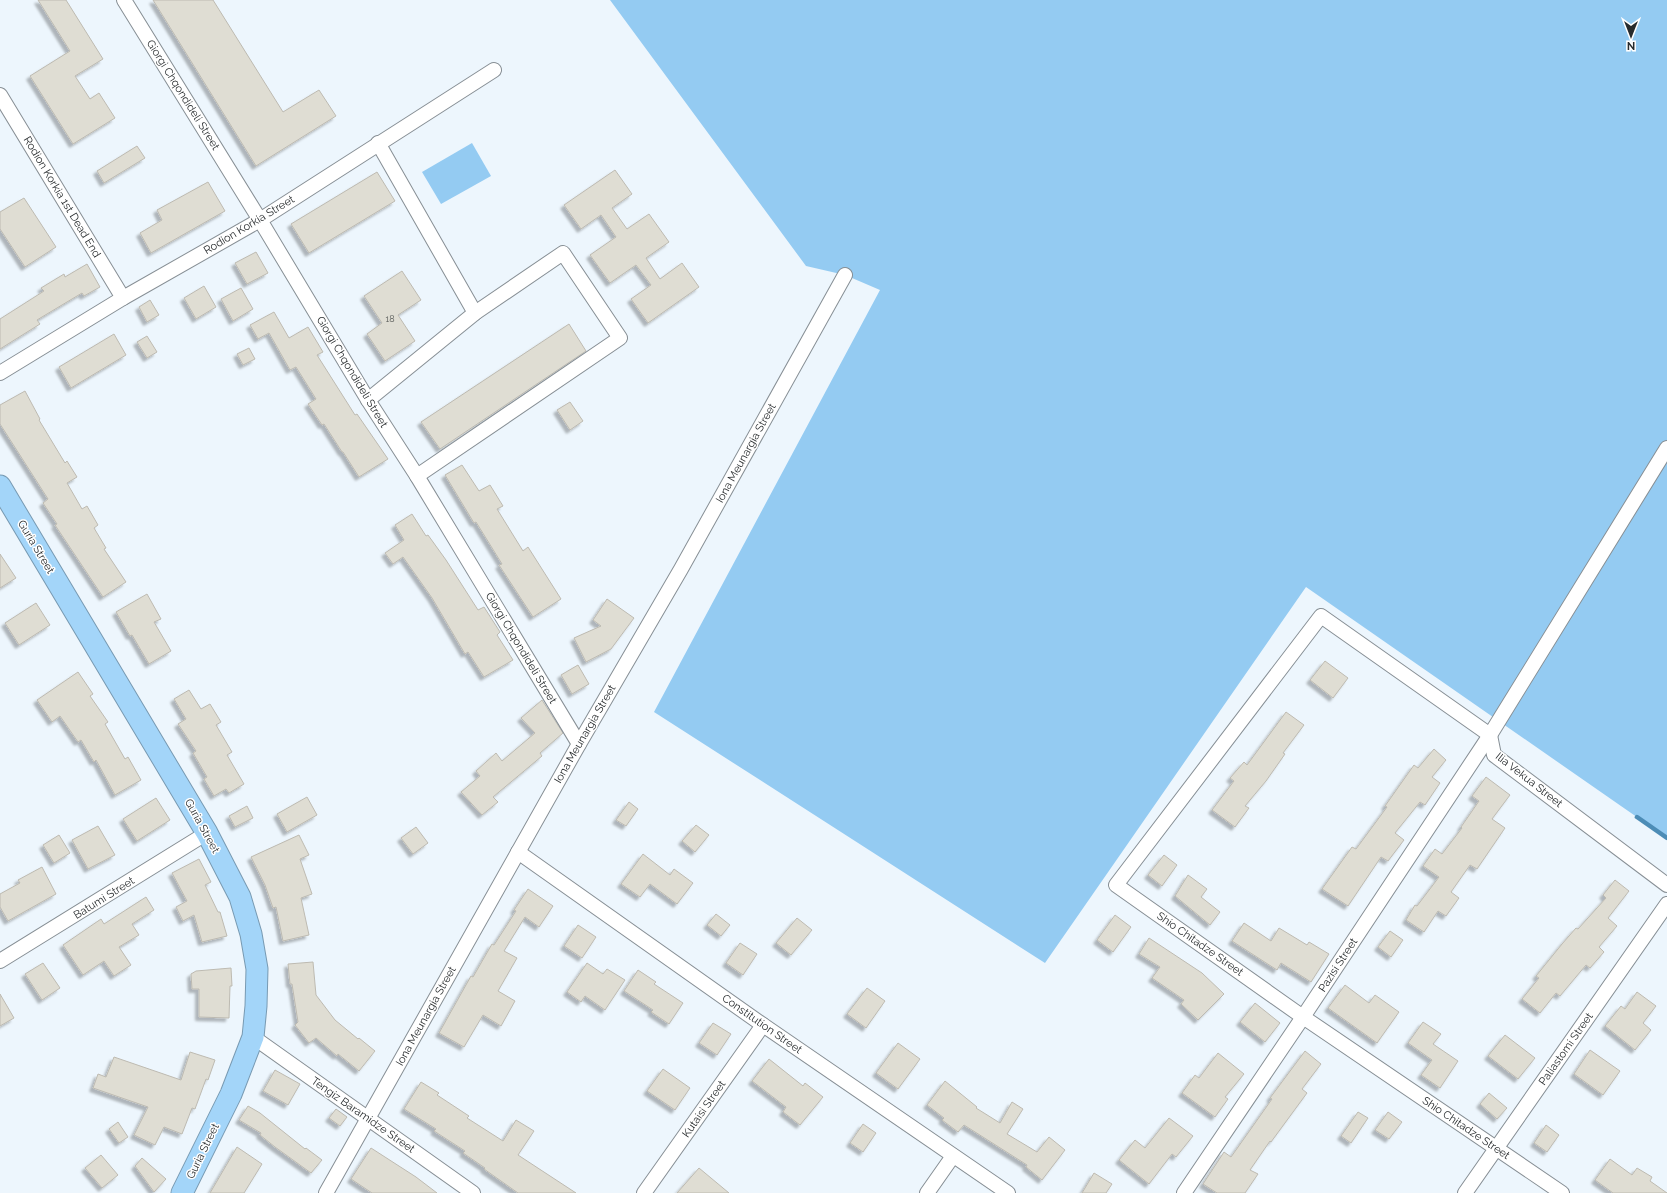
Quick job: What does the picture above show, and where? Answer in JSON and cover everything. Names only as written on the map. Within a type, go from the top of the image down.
[{"type":"highway","name":"Guria Street","points":[[0,486],[208,833],[240,897],[252,934],[257,969],[253,1037],[231,1094],[182,1193]]},
{"type":"street","name":"Giorgi Chqondideli Street","points":[[124,0],[260,220],[368,400],[417,476],[579,744]]},
{"type":"street","name":"Rodion Korkia Street","points":[[0,373],[123,298],[260,220],[494,70]]},
{"type":"street","name":"Rodion Korkia 1st Dead End","points":[[0,95],[123,298]]},
{"type":"street","points":[[378,143],[475,313]]},
{"type":"street","points":[[368,400],[475,313],[563,253],[620,338],[417,476]]},
{"type":"street","name":"Iona Meunargia Street","points":[[326,1193],[579,744],[681,569],[845,276]]},
{"type":"street","name":"Pazisi Street","points":[[1184,1193],[1490,735],[1667,448]]},
{"type":"street","name":"Shio Chitadze Street","points":[[1490,735],[1321,616],[1116,885],[1303,1017],[1562,1193]]},
{"type":"street","name":"Ilia Vekua Street","points":[[1490,735],[1494,755],[1667,885]]},
{"type":"street","name":"Batumi Street","points":[[0,960],[208,833]]},
{"type":"street","name":"Constitution Street","points":[[518,852],[763,1025],[1008,1193]]},
{"type":"street","name":"Paliastomi Street","points":[[1465,1193],[1667,904]]},
{"type":"street","name":"Kutaisi Street","points":[[644,1193],[763,1025]]},
{"type":"street","name":"Tengiz Baramidze Street","points":[[253,1037],[473,1193]]},
{"type":"street","points":[[927,1193],[954,1156]]},
{"type":"shaded area","points":[[610,0],[1667,0],[1667,838],[1306,587],[1045,963],[654,712],[880,290],[845,275],[806,266]]},
{"type":"shaded area","points":[[472,143],[491,176],[441,204],[422,172]]},
{"type":"building","points":[[38,0],[66,0],[103,59],[75,76],[90,99],[99,93],[115,118],[73,144],[30,76],[70,51]]},
{"type":"building","points":[[153,0],[213,0],[283,112],[319,90],[336,116],[256,166]]},
{"type":"building","points":[[137,146],[145,158],[104,183],[97,171]]},
{"type":"building","points":[[615,170],[632,194],[612,208],[627,229],[649,214],[669,242],[646,258],[660,279],[682,263],[699,287],[648,323],[631,299],[651,285],[636,265],[610,283],[590,255],[616,237],[601,215],[581,229],[564,205]]},
{"type":"building","points":[[377,172],[395,201],[309,253],[291,224]]},
{"type":"building","points":[[208,182],[225,211],[151,253],[140,233],[162,220],[157,210]]},
{"type":"building","points":[[24,198],[56,247],[25,267],[0,229],[0,212]]},
{"type":"building","points":[[256,252],[268,273],[247,284],[235,263]]},
{"type":"building","points":[[87,264],[100,287],[84,296],[82,293],[37,320],[40,324],[0,349],[0,319],[44,291],[41,288],[64,274],[65,277]]},
{"type":"building","points":[[402,271],[421,300],[398,315],[415,341],[385,361],[367,334],[382,323],[364,296]]},
{"type":"building","points":[[204,286],[216,307],[196,319],[184,298]]},
{"type":"building","points":[[241,288],[253,309],[233,321],[221,299]]},
{"type":"building","points":[[150,300],[159,315],[147,322],[139,307]]},
{"type":"building","points":[[274,312],[289,338],[308,327],[323,352],[317,355],[355,415],[357,414],[388,459],[359,477],[324,424],[322,425],[308,404],[316,399],[296,367],[290,370],[269,333],[258,339],[250,325]]},
{"type":"building","points":[[569,324],[586,351],[440,449],[421,422]]},
{"type":"building","points":[[114,334],[126,355],[71,388],[59,367]]},
{"type":"building","points":[[147,336],[157,352],[147,358],[137,342]]},
{"type":"building","points":[[249,348],[255,359],[243,365],[237,354]]},
{"type":"building","points":[[25,391],[40,419],[39,420],[65,463],[67,461],[77,477],[67,483],[82,509],[87,506],[98,525],[94,528],[106,548],[104,549],[126,582],[103,597],[55,525],[57,524],[43,503],[48,499],[0,424],[0,405]]},
{"type":"building","points":[[570,402],[583,421],[570,430],[557,410]]},
{"type":"building","points":[[462,465],[479,491],[490,485],[503,506],[497,509],[523,551],[528,547],[561,599],[533,617],[499,565],[502,564],[476,522],[474,523],[445,475]]},
{"type":"building","points":[[412,514],[426,536],[428,535],[446,560],[478,610],[484,607],[500,632],[497,635],[513,660],[484,677],[468,652],[465,654],[432,598],[403,557],[393,564],[385,553],[404,540],[395,525]]},
{"type":"building","points":[[0,554],[16,578],[0,588]]},
{"type":"building","points":[[147,594],[161,619],[154,622],[171,651],[149,664],[116,612]]},
{"type":"building","points":[[607,599],[634,618],[611,649],[586,662],[574,638],[601,626],[593,620]]},
{"type":"building","points":[[36,603],[50,625],[19,645],[5,623]]},
{"type":"building","points":[[1325,661],[1348,678],[1333,698],[1310,680]]},
{"type":"building","points":[[578,665],[589,684],[572,694],[561,675]]},
{"type":"building","points":[[78,672],[93,694],[90,696],[108,722],[105,724],[125,759],[128,757],[141,780],[115,795],[96,760],[94,762],[81,740],[78,742],[60,716],[52,722],[37,700]]},
{"type":"building","points":[[189,690],[201,709],[210,704],[221,722],[216,725],[232,752],[227,755],[244,784],[229,793],[226,789],[214,796],[204,779],[207,777],[193,753],[196,751],[178,724],[186,719],[174,699]]},
{"type":"building","points":[[542,700],[563,733],[540,753],[542,756],[493,797],[498,802],[482,815],[461,792],[480,776],[476,771],[496,753],[502,761],[535,733],[521,718]]},
{"type":"building","points":[[1286,712],[1304,725],[1283,753],[1285,754],[1266,781],[1245,806],[1249,808],[1235,827],[1212,810],[1234,781],[1230,778],[1244,762],[1247,765]]},
{"type":"building","points":[[1434,749],[1446,760],[1432,777],[1440,783],[1425,805],[1420,802],[1395,833],[1404,840],[1388,861],[1381,857],[1348,906],[1322,889],[1352,847],[1356,849],[1387,807],[1385,806],[1414,765],[1418,768]]},
{"type":"building","points":[[1486,777],[1510,795],[1492,819],[1505,828],[1477,869],[1470,865],[1451,892],[1459,898],[1446,916],[1438,911],[1424,932],[1406,920],[1415,905],[1417,906],[1439,877],[1423,866],[1435,849],[1442,854],[1462,828],[1461,827],[1479,801],[1472,796]]},
{"type":"building","points":[[307,797],[317,815],[287,832],[277,814]]},
{"type":"building","points":[[156,798],[170,820],[137,841],[123,819]]},
{"type":"building","points":[[629,802],[638,809],[626,826],[616,820]]},
{"type":"building","points":[[247,806],[253,818],[235,827],[229,816]]},
{"type":"building","points":[[696,825],[709,835],[695,852],[682,841]]},
{"type":"building","points":[[98,826],[115,855],[88,869],[72,840]]},
{"type":"building","points":[[416,827],[428,843],[413,854],[401,838]]},
{"type":"building","points":[[59,835],[70,853],[54,863],[43,845]]},
{"type":"building","points":[[299,835],[309,855],[300,859],[312,894],[301,898],[309,935],[283,941],[276,907],[273,908],[265,885],[251,857]]},
{"type":"building","points":[[643,854],[670,875],[674,869],[693,883],[677,904],[650,884],[640,897],[621,884]]},
{"type":"building","points":[[1164,855],[1177,865],[1162,886],[1148,875]]},
{"type":"building","points":[[199,859],[211,882],[205,885],[218,912],[220,912],[227,936],[202,942],[194,915],[183,921],[176,907],[187,901],[172,873]]},
{"type":"building","points":[[42,867],[56,894],[8,921],[0,907],[0,894],[20,883],[18,880]]},
{"type":"building","points":[[1188,875],[1207,889],[1201,897],[1220,912],[1210,925],[1175,896]]},
{"type":"building","points":[[1615,880],[1629,891],[1608,918],[1617,926],[1599,947],[1604,952],[1590,968],[1586,965],[1560,996],[1556,993],[1540,1013],[1522,999],[1539,978],[1536,976],[1562,944],[1606,898],[1603,895]]},
{"type":"building","points":[[528,889],[553,906],[539,927],[525,917],[504,951],[517,958],[498,991],[515,1001],[501,1026],[483,1015],[464,1047],[439,1033],[471,976],[473,977],[492,944],[494,945]]},
{"type":"building","points":[[146,897],[154,910],[132,924],[139,935],[119,947],[131,965],[114,976],[104,961],[83,975],[63,945],[101,919],[104,924]]},
{"type":"building","points":[[716,914],[730,925],[721,936],[707,925]]},
{"type":"building","points":[[1115,915],[1131,927],[1113,952],[1097,940]]},
{"type":"building","points":[[797,918],[812,930],[791,955],[776,943]]},
{"type":"building","points":[[1244,923],[1271,941],[1279,928],[1307,945],[1309,942],[1329,954],[1311,982],[1281,963],[1277,970],[1232,941]]},
{"type":"building","points":[[578,925],[596,937],[582,958],[564,946]]},
{"type":"building","points":[[1390,931],[1403,940],[1391,957],[1378,947]]},
{"type":"building","points":[[1149,938],[1202,973],[1224,994],[1198,1020],[1181,1004],[1184,1000],[1152,978],[1160,967],[1139,954]]},
{"type":"building","points":[[740,943],[757,954],[743,975],[726,963]]},
{"type":"building","points":[[313,962],[316,995],[335,1020],[375,1051],[359,1071],[338,1054],[337,1056],[316,1038],[309,1043],[295,1025],[298,1022],[292,984],[290,984],[288,964]]},
{"type":"building","points":[[43,963],[60,988],[42,1000],[25,974]]},
{"type":"building","points":[[587,963],[603,974],[607,969],[625,980],[605,1010],[585,996],[581,1002],[567,992]]},
{"type":"building","points":[[231,968],[232,986],[230,986],[229,1018],[199,1017],[199,989],[192,989],[191,974],[196,971]]},
{"type":"building","points":[[638,970],[656,982],[654,984],[683,1003],[669,1024],[651,1012],[653,1010],[624,991]]},
{"type":"building","points":[[1345,985],[1369,1003],[1375,995],[1399,1012],[1377,1043],[1328,1008]]},
{"type":"building","points":[[867,988],[885,1001],[866,1028],[847,1014]]},
{"type":"building","points":[[1637,992],[1656,1006],[1643,1023],[1651,1030],[1635,1050],[1605,1026],[1621,1006],[1625,1009]]},
{"type":"building","points":[[0,994],[14,1018],[0,1026]]},
{"type":"building","points":[[1255,1003],[1280,1023],[1265,1042],[1240,1022]]},
{"type":"building","points":[[1423,1022],[1441,1034],[1433,1044],[1458,1061],[1440,1088],[1421,1075],[1432,1060],[1408,1043]]},
{"type":"building","points":[[713,1023],[731,1034],[717,1055],[699,1043]]},
{"type":"building","points":[[1505,1035],[1535,1058],[1518,1079],[1488,1056]]},
{"type":"building","points":[[898,1043],[920,1059],[898,1089],[876,1073]]},
{"type":"building","points":[[1590,1050],[1620,1071],[1603,1095],[1574,1074]]},
{"type":"building","points":[[1305,1051],[1321,1064],[1302,1089],[1307,1093],[1250,1170],[1258,1174],[1245,1193],[1217,1193],[1203,1184],[1224,1152],[1231,1157],[1272,1099],[1270,1098]]},
{"type":"building","points":[[190,1052],[215,1060],[208,1080],[206,1079],[195,1109],[192,1108],[182,1134],[164,1127],[155,1145],[134,1135],[148,1107],[93,1088],[98,1074],[106,1077],[114,1057],[181,1080]]},
{"type":"building","points":[[1218,1053],[1244,1074],[1225,1097],[1228,1099],[1215,1117],[1182,1093],[1195,1075],[1199,1078]]},
{"type":"building","points":[[769,1059],[803,1086],[805,1083],[823,1097],[800,1125],[783,1112],[786,1107],[752,1081]]},
{"type":"building","points":[[663,1069],[690,1088],[675,1110],[647,1091]]},
{"type":"building","points":[[275,1070],[300,1084],[288,1105],[263,1091]]},
{"type":"building","points":[[945,1081],[977,1107],[976,1108],[1000,1123],[1012,1102],[1023,1109],[1007,1134],[1037,1152],[1049,1137],[1065,1150],[1042,1180],[1026,1167],[1027,1165],[964,1125],[958,1132],[942,1120],[944,1118],[927,1105]]},
{"type":"building","points":[[421,1082],[439,1093],[437,1095],[469,1116],[467,1118],[503,1141],[516,1120],[534,1131],[518,1155],[576,1193],[518,1193],[484,1169],[485,1168],[463,1153],[465,1151],[434,1131],[436,1129],[404,1109]]},
{"type":"building","points":[[1489,1093],[1507,1108],[1497,1119],[1480,1104]]},
{"type":"building","points":[[248,1106],[260,1113],[305,1149],[306,1148],[322,1160],[311,1173],[260,1135],[261,1133],[239,1120]]},
{"type":"building","points":[[336,1109],[347,1117],[340,1126],[329,1118]]},
{"type":"building","points":[[1358,1112],[1368,1118],[1351,1143],[1341,1136]]},
{"type":"building","points":[[1388,1112],[1402,1122],[1389,1139],[1375,1130]]},
{"type":"building","points":[[1169,1118],[1193,1136],[1176,1157],[1172,1154],[1149,1184],[1119,1160],[1135,1140],[1145,1148]]},
{"type":"building","points":[[118,1122],[128,1137],[119,1143],[109,1129]]},
{"type":"building","points":[[863,1124],[876,1133],[863,1152],[850,1143]]},
{"type":"building","points":[[1546,1125],[1559,1135],[1547,1152],[1534,1143]]},
{"type":"building","points":[[237,1147],[262,1164],[244,1193],[210,1193]]},
{"type":"building","points":[[371,1148],[416,1177],[437,1193],[372,1193],[351,1179]]},
{"type":"building","points":[[101,1155],[118,1175],[102,1188],[85,1168]]},
{"type":"building","points":[[142,1158],[166,1179],[154,1192],[135,1166]]},
{"type":"building","points":[[1610,1159],[1632,1175],[1637,1168],[1652,1177],[1650,1181],[1667,1193],[1613,1193],[1595,1180]]},
{"type":"building","points":[[699,1168],[729,1193],[677,1193]]},
{"type":"building","points":[[1094,1173],[1112,1184],[1106,1193],[1082,1193]]},
{"type":"waterway","points":[[1637,817],[1667,838]]}]
